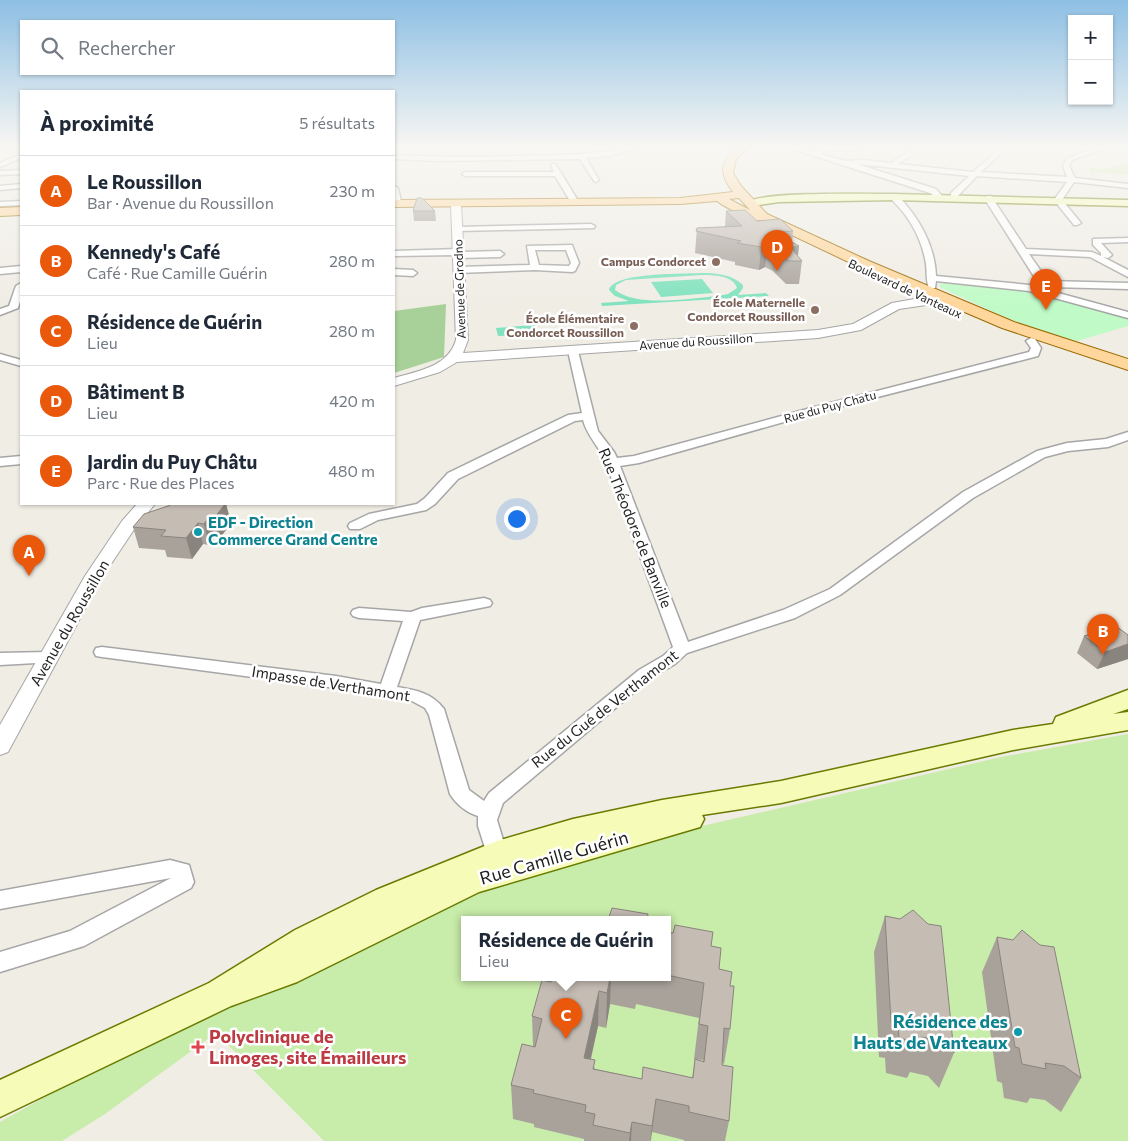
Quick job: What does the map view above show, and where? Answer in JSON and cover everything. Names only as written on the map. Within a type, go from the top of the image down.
[{"type":"main road","points":[[396,204],[743,199]]},
{"type":"main road","name":"Boulevard de Vanteaux","points":[[748,199],[752,208],[763,217],[912,289]]},
{"type":"main road","points":[[1032,199],[1128,203]]},
{"type":"main road","name":"Boulevard de Vanteaux","points":[[727,200],[931,298],[1031,341],[1128,372]]},
{"type":"main road","points":[[0,209],[20,211]]},
{"type":"main road","name":"Boulevard de Vanteaux","points":[[931,298],[1008,326],[1128,365]]},
{"type":"main road","name":"Rue Camille Guérin","points":[[1013,740],[1128,700]]},
{"type":"main road","name":"Rue Camille Guérin","points":[[496,853],[572,831],[662,812],[781,792],[1013,740],[1128,721]]},
{"type":"main road","name":"Rue Camille Guérin","points":[[471,882],[781,792]]},
{"type":"main road","points":[[221,994],[306,940],[371,907],[496,853]]},
{"type":"main road","points":[[0,1099],[221,994],[285,971],[471,882]]},
{"type":"street","points":[[896,199],[907,209],[926,246],[933,278],[931,298]]},
{"type":"street","points":[[989,199],[1046,288],[1128,315]]},
{"type":"street","points":[[1058,200],[1077,223]]},
{"type":"street","points":[[0,209],[20,203]]},
{"type":"street","name":"Avenue de Grodno","points":[[456,204],[462,345]]},
{"type":"street","points":[[458,229],[591,226]]},
{"type":"street","points":[[1024,252],[1108,256],[1097,245],[1096,241],[1128,240]]},
{"type":"street","points":[[458,270],[535,267],[572,269],[575,263],[569,247],[530,248],[535,267]]},
{"type":"street","points":[[395,254],[500,254]]},
{"type":"street","points":[[1092,255],[1128,274]]},
{"type":"street","points":[[0,271],[20,269]]},
{"type":"street","points":[[395,272],[413,274]]},
{"type":"street","points":[[912,289],[933,278],[1046,288],[1128,286]]},
{"type":"street","points":[[0,312],[17,308],[20,292]]},
{"type":"street","name":"Avenue du Roussillon","points":[[395,382],[433,370],[454,358],[825,333],[857,326],[896,306],[931,298]]},
{"type":"street","name":"Rue du Puy Chatu","points":[[610,463],[629,461],[815,410],[1034,354],[1036,348],[1031,341]]},
{"type":"street","name":"Avenue du Roussillon","points":[[454,358],[462,345]]},
{"type":"street","name":"Rue Théodore de Banville","points":[[573,350],[592,431],[608,452],[610,463],[682,648]]},
{"type":"street","points":[[0,357],[20,362]]},
{"type":"street","points":[[0,367],[20,362]]},
{"type":"street","points":[[355,526],[374,517],[421,507],[430,501],[453,476],[572,418],[589,415]]},
{"type":"street","name":"Rue du Gué de Verthamont","points":[[488,809],[512,782],[645,674],[669,660],[682,648],[789,614],[835,592],[968,496],[1041,454],[1067,447],[1108,443],[1128,436]]},
{"type":"street","points":[[0,462],[20,460]]},
{"type":"street","name":"Avenue du Roussillon","points":[[0,746],[94,576],[128,525],[145,505]]},
{"type":"street","points":[[359,612],[413,617],[422,613],[484,602]]},
{"type":"street","points":[[387,692],[413,617]]},
{"type":"street","name":"Impasse de Verthamont","points":[[102,652],[327,681],[416,696],[431,704],[438,713],[460,794],[477,808],[488,809]]},
{"type":"street","points":[[0,659],[48,658]]},
{"type":"street","points":[[488,809],[487,826],[496,853]]},
{"type":"street","name":"Rue Camille Guérin","points":[[471,882],[496,853]]},
{"type":"street","points":[[0,900],[170,869],[181,871],[183,882],[76,939],[0,962]]},
{"type":"green space","points":[[707,273],[728,276],[738,281],[743,285],[743,288],[738,295],[766,293],[769,296],[602,306],[601,303],[629,301],[615,296],[609,290],[613,284],[623,280],[650,275]],"holes":[[[706,275],[727,278],[737,288],[728,294],[679,300],[637,299],[625,296],[615,290],[616,285],[626,280]]]},
{"type":"green space","points":[[702,279],[713,293],[661,297],[651,282]]},
{"type":"green space","points":[[946,282],[1037,293],[1128,318],[1128,326],[1074,342],[1007,318],[941,288],[939,284]]},
{"type":"green space","points":[[446,304],[444,357],[395,373],[395,311]]},
{"type":"green space","points":[[535,325],[538,334],[498,336],[496,328]]},
{"type":"green space","points":[[1128,734],[1128,1141],[324,1141],[216,1033],[105,1114],[62,1141],[0,1141],[0,1122],[72,1082],[217,1012],[496,886],[624,844],[1001,757]]},
{"type":"building","points":[[417,199],[423,199],[435,211],[413,211]]},
{"type":"building","points":[[745,210],[757,221],[780,219],[793,231],[773,232],[799,246],[790,247],[802,261],[789,261],[776,249],[768,245],[761,247],[737,243],[741,241],[696,231],[697,228],[742,226],[726,211]]},
{"type":"building","points":[[224,505],[215,517],[209,517],[204,524],[198,523],[186,538],[161,536],[166,530],[133,527],[144,514],[168,506]]},
{"type":"building","points":[[1116,626],[1128,635],[1128,644],[1105,652],[1084,636]]},
{"type":"building","points":[[612,908],[648,914],[648,916],[609,916]]},
{"type":"building","points":[[913,910],[928,924],[941,926],[954,1053],[942,1041],[921,1037],[921,1043],[899,1038],[898,1023],[891,1022],[885,916],[900,919]]},
{"type":"building","points":[[675,925],[713,932],[711,946],[721,948],[719,969],[732,972],[730,986],[734,986],[730,1029],[724,1028],[722,1065],[733,1067],[729,1121],[689,1112],[689,1106],[656,1099],[652,1126],[632,1122],[630,1133],[593,1125],[595,1114],[585,1112],[586,1105],[533,1093],[534,1090],[511,1085],[522,1044],[535,1047],[542,1019],[532,1016],[542,981],[609,981],[607,993],[599,991],[584,1058],[595,1060],[593,1069],[642,1079],[643,1067],[693,1078],[695,1059],[704,1062],[708,1026],[699,1024],[704,983],[671,976],[671,933],[673,933]]},
{"type":"building","points":[[1022,930],[1040,945],[1054,947],[1081,1078],[1064,1066],[1045,1063],[1046,1069],[1022,1064],[1019,1048],[1015,1047],[997,937],[1013,940]]},
{"type":"place","name":"Campus Condorcet","points":[[716,262]]},
{"type":"place","name":"Bâtiment B","points":[[777,271]]},
{"type":"place","name":"École Maternelle Condorcet Roussillon","points":[[815,310]]},
{"type":"place","name":"Jardin du Puy Châtu","points":[[1046,310]]},
{"type":"place","name":"École Élémentaire Condorcet Roussillon","points":[[634,326]]},
{"type":"place","name":"EDF - Direction Commerce Grand Centre","points":[[198,532]]},
{"type":"place","name":"Le Roussillon","points":[[29,576]]},
{"type":"place","name":"Kennedy's Café","points":[[1103,655]]},
{"type":"place","name":"Résidence des Hauts de Vanteaux","points":[[1018,1032]]},
{"type":"place","name":"Résidence de Guérin","points":[[566,1039]]},
{"type":"place","name":"Polyclinique de Limoges, site Émailleurs","points":[[198,1047]]}]
